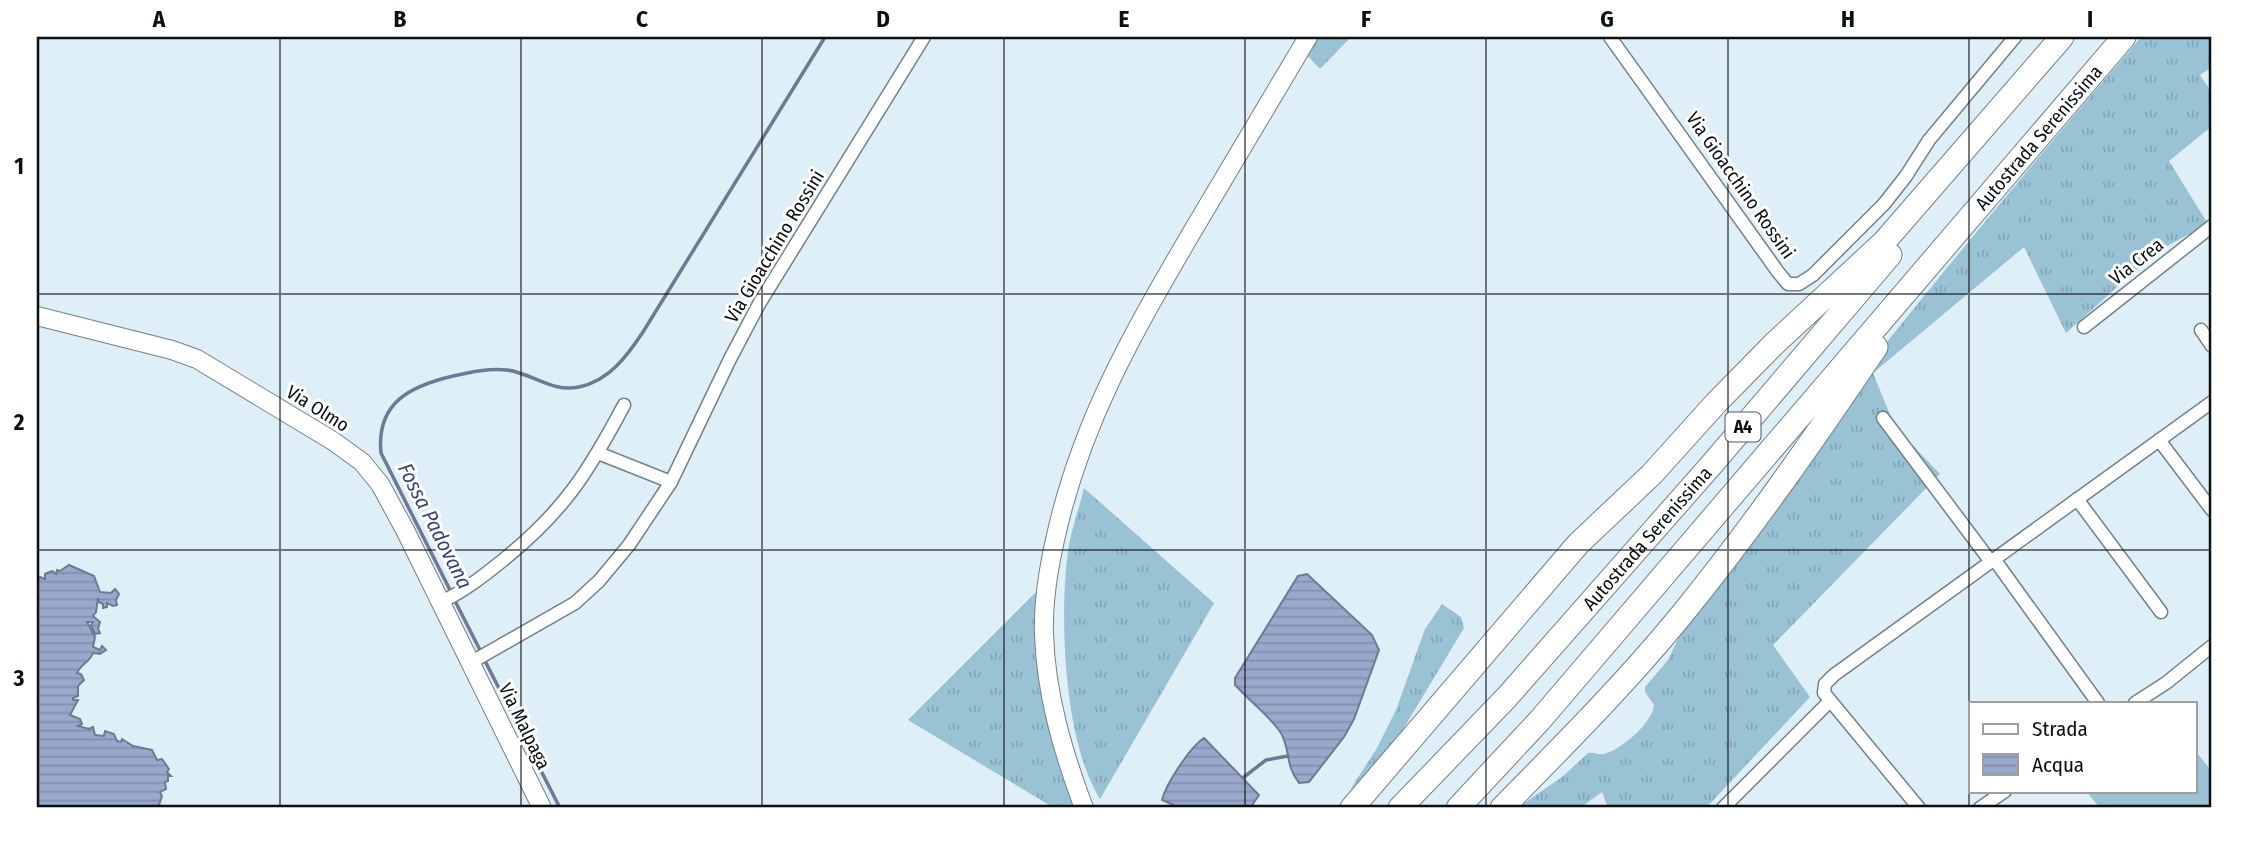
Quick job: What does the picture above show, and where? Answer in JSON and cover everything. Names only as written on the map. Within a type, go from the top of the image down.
[{"type":"highway","points":[[1352,808],[1578,544],[1652,474],[1716,402],[1774,344],[1884,242],[2062,37]]},
{"type":"highway","name":"Autostrada Serenissima","points":[[1400,808],[1507,697],[1686,494],[2076,37]]},
{"type":"highway","name":"Autostrada Serenissima","points":[[1458,808],[1540,720],[2124,37]]},
{"type":"highway","points":[[1502,808],[1602,705],[1679,618],[1796,465],[1879,343],[1904,315],[1948,243]]},
{"type":"main road","points":[[1084,808],[1056,723],[1047,675],[1044,632],[1047,577],[1072,470],[1088,427],[1120,358],[1308,37]]},
{"type":"main road","name":"Via Olmo","points":[[37,316],[172,350],[197,359],[351,453],[372,472],[380,484],[448,599],[473,661]]},
{"type":"main road","name":"Via Malpaga","points":[[473,661],[542,808]]},
{"type":"main road","points":[[1071,772],[1093,808]]},
{"type":"street","name":"Via Gioacchino Rossini","points":[[473,661],[575,603],[629,545],[671,482],[759,304],[925,37]]},
{"type":"street","name":"Via Gioacchino Rossini","points":[[1611,37],[1788,284],[1799,284],[1814,275],[1884,204],[1929,140],[2015,37]]},
{"type":"street","name":"Via Crea","points":[[2084,327],[2212,226]]},
{"type":"street","points":[[2201,330],[2212,346]]},
{"type":"street","points":[[1919,808],[1830,701],[1824,693],[1825,684],[1834,674],[2212,402]]},
{"type":"street","points":[[448,599],[496,566],[546,523],[581,480],[624,405]]},
{"type":"street","points":[[1883,418],[2097,702]]},
{"type":"street","points":[[2159,440],[2212,510]]},
{"type":"street","points":[[598,453],[671,482]]},
{"type":"street","points":[[2077,499],[2161,612]]},
{"type":"street","points":[[2136,702],[2166,683],[2212,646]]},
{"type":"street","points":[[1723,808],[1830,701]]},
{"type":"street","points":[[1980,808],[1994,804]]},
{"type":"green space","points":[[1316,37],[1351,37],[1320,69],[1306,54]]},
{"type":"green space","points":[[2141,37],[2212,39],[2212,67],[2200,75],[2212,93],[2212,126],[2169,161],[2208,224],[2156,252],[2066,333],[2024,247],[1873,373],[1895,427],[1940,474],[1773,645],[1810,697],[1706,808],[1608,808],[1602,792],[1580,808],[1517,808],[1562,777],[1588,753],[1602,754],[1611,751],[1642,727],[1654,705],[1645,692],[1645,687],[1668,660],[1686,622],[1811,443],[1921,300]]},
{"type":"green space","points":[[1084,488],[1214,603],[1100,799],[1088,775],[1079,746],[1067,679],[1065,644],[1068,551]]},
{"type":"green space","points":[[1041,587],[1052,738],[1061,773],[1075,808],[1054,808],[908,720]]},
{"type":"green space","points":[[1442,604],[1461,617],[1464,628],[1390,751],[1350,790],[1377,748],[1396,710],[1425,629]]},
{"type":"green space","points":[[2196,751],[2212,772],[2212,808],[2100,808],[2087,792],[2196,792]]},
{"type":"water","points":[[69,565],[94,576],[100,592],[111,593],[115,589],[119,594],[117,605],[107,603],[107,607],[103,608],[98,598],[93,616],[100,622],[100,633],[95,634],[91,625],[93,622],[87,622],[95,637],[93,647],[100,650],[102,646],[106,650],[100,654],[93,653],[77,673],[81,674],[84,680],[78,686],[78,696],[73,698],[78,700],[70,715],[80,719],[82,724],[78,726],[89,729],[93,727],[95,735],[104,736],[105,731],[114,734],[117,741],[121,742],[122,739],[133,746],[152,750],[157,760],[162,759],[171,776],[168,776],[168,781],[165,782],[166,789],[160,792],[162,796],[158,808],[37,808],[37,580],[40,577],[45,579],[45,574],[52,571],[56,574],[57,570]]},
{"type":"water","points":[[1307,574],[1372,635],[1379,650],[1354,719],[1344,737],[1309,782],[1299,783],[1292,770],[1282,735],[1268,717],[1235,685],[1235,678],[1298,576]]},
{"type":"water","points":[[1204,738],[1259,795],[1250,808],[1180,808],[1162,800],[1179,766]]},
{"type":"waterway","name":"Fossa Padovana","points":[[451,592],[381,453],[384,421],[391,409],[399,399],[423,385],[473,372],[507,370],[551,385],[569,388],[590,384],[608,373],[624,358],[643,332],[825,37]]},
{"type":"waterway","name":"Fossa Padovana","points":[[454,599],[481,652]]},
{"type":"waterway","name":"Fossa Padovana","points":[[484,659],[560,808]]},
{"type":"waterway","points":[[1244,777],[1266,760],[1288,756]]}]
